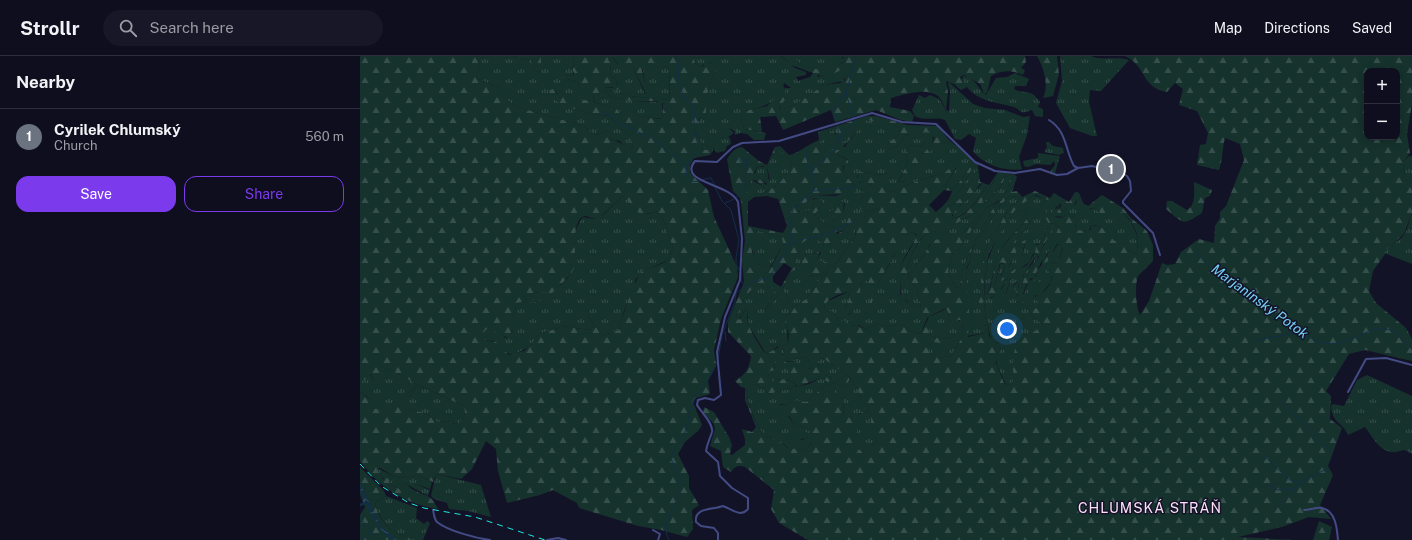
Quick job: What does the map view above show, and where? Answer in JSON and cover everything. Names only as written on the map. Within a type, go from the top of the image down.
[{"type":"street","points":[[718,540],[718,533],[714,528],[701,526],[696,522],[696,515],[700,511],[713,510],[723,506],[738,513],[743,513],[748,509],[749,501],[746,496],[732,488],[720,476],[718,462],[706,451],[707,444],[712,434],[712,426],[704,417],[697,405],[698,400],[701,398],[714,400],[722,395],[717,352],[725,317],[740,280],[742,239],[738,202],[735,197],[722,188],[697,180],[692,173],[693,164],[695,161],[717,162],[733,147],[742,143],[779,141],[872,113],[910,123],[936,124],[975,162],[995,171],[1015,173],[1040,169],[1057,175],[1073,171],[1078,168]]},
{"type":"street","points":[[1049,120],[1059,127],[1069,158],[1074,166],[1078,168],[1100,168],[1127,176],[1130,182],[1131,191],[1123,203],[1153,233],[1160,255]]},
{"type":"street","points":[[1073,171],[1074,166]]},
{"type":"street","points":[[1348,392],[1366,359],[1386,358],[1412,364]]},
{"type":"street","points":[[1304,510],[1322,508],[1327,510],[1334,518],[1338,540]]},
{"type":"street","points":[[433,510],[435,518],[439,523],[470,536],[490,540]]},
{"type":"street","points":[[653,530],[660,534],[658,540]]},
{"type":"street","points":[[547,540],[558,538],[566,540]]},
{"type":"green space","points":[[360,56],[475,56],[480,66],[476,78],[500,88],[502,96],[517,107],[584,126],[589,131],[597,135],[607,131],[610,134],[609,139],[631,148],[633,146],[628,135],[609,116],[587,113],[577,109],[564,109],[548,91],[553,89],[557,94],[560,92],[572,98],[591,101],[593,96],[593,101],[596,103],[616,108],[620,113],[659,119],[663,119],[663,103],[656,101],[630,101],[609,96],[607,92],[601,91],[597,94],[586,96],[580,90],[578,82],[561,77],[563,75],[574,76],[572,69],[575,63],[573,56],[693,56],[695,63],[701,67],[704,66],[704,61],[707,60],[708,62],[714,64],[716,73],[713,74],[706,99],[706,114],[699,119],[695,131],[702,144],[710,148],[702,147],[701,149],[713,151],[710,155],[694,158],[690,165],[690,173],[708,190],[714,217],[737,267],[738,277],[721,319],[714,350],[716,365],[708,381],[710,394],[696,398],[693,402],[702,425],[698,431],[685,442],[678,454],[689,476],[689,488],[699,505],[692,510],[693,529],[687,537],[638,526],[579,508],[577,503],[553,490],[540,495],[507,503],[498,471],[496,449],[486,441],[472,469],[461,479],[436,474],[433,482],[417,475],[406,478],[395,477],[380,468],[376,469],[383,479],[391,479],[392,481],[388,482],[390,485],[400,489],[404,483],[407,484],[412,489],[433,500],[438,509],[426,507],[404,498],[384,486],[360,461],[360,392],[373,401],[373,408],[390,414],[398,402],[417,384],[387,368],[379,375],[375,376],[373,381],[371,374],[360,383]],"holes":[[[613,58],[620,67],[633,67],[646,94],[649,89],[654,86],[645,83],[642,70],[668,66],[670,83],[669,100],[629,96],[605,89],[604,87],[612,87],[617,90],[619,88],[610,72],[611,63],[608,60]],[[623,196],[639,213],[644,214],[656,212],[663,219],[673,248],[668,260],[662,264],[643,271],[640,274],[629,298],[619,330],[603,336],[583,310],[593,327],[591,330],[569,326],[561,327],[540,334],[524,351],[509,355],[496,342],[483,340],[483,333],[487,329],[509,338],[513,328],[516,304],[541,300],[525,299],[523,296],[537,292],[552,293],[564,282],[574,268],[575,239],[578,223],[581,218],[586,216],[598,219]],[[418,385],[464,406],[465,412],[458,425],[447,421],[437,422],[428,414],[397,406],[410,396]]]},
{"type":"green space","points":[[475,56],[513,56],[527,60],[531,59],[537,72],[541,71],[541,56],[573,56],[575,63],[572,68],[574,76],[563,75],[567,79],[578,82],[579,87],[585,95],[597,94],[601,91],[607,92],[609,96],[630,101],[662,102],[663,119],[622,114],[616,108],[596,103],[593,100],[594,96],[591,101],[570,99],[560,92],[558,94],[554,90],[554,98],[567,109],[577,109],[587,113],[609,116],[628,135],[633,146],[628,148],[620,141],[609,139],[607,131],[597,135],[589,131],[584,126],[517,107],[501,96],[500,88],[476,78],[480,66]]},
{"type":"green space","points":[[513,56],[541,56],[541,71],[537,72],[531,59],[527,60]]},
{"type":"green space","points":[[693,56],[781,56],[795,68],[806,72],[806,75],[796,77],[798,81],[810,77],[814,72],[817,73],[818,77],[842,69],[845,70],[846,75],[843,81],[824,85],[803,100],[781,111],[779,104],[785,100],[785,88],[791,88],[784,83],[782,90],[775,99],[764,106],[746,110],[741,118],[744,129],[766,133],[764,140],[754,140],[747,134],[741,133],[735,135],[735,131],[729,128],[734,133],[728,137],[730,138],[731,144],[727,146],[725,151],[717,153],[713,148],[713,151],[701,149],[702,147],[709,147],[702,144],[695,131],[697,123],[706,111],[706,99],[713,74],[716,73],[712,63],[707,62],[701,67],[695,63]]},
{"type":"green space","points":[[782,56],[796,56],[797,61],[802,64],[818,69],[834,67],[840,64],[843,62],[843,56],[1025,56],[1026,62],[1021,68],[1025,70],[1023,75],[1007,71],[991,76],[987,93],[984,94],[980,84],[964,75],[960,77],[967,87],[961,90],[954,84],[946,81],[948,92],[946,110],[938,96],[933,93],[914,92],[891,98],[890,107],[910,111],[914,116],[912,122],[901,120],[876,110],[835,122],[831,110],[783,130],[776,116],[760,117],[762,132],[744,129],[741,118],[744,111],[767,106],[779,94],[784,86],[786,95],[785,100],[779,106],[781,111],[801,101],[824,85],[840,83],[845,80],[845,70],[842,69],[837,72],[821,76],[791,65]]},
{"type":"green space","points":[[796,56],[843,56],[843,60],[834,69],[821,70],[801,64],[796,60]]},
{"type":"green space","points":[[1037,56],[1057,56],[1059,74],[1053,96],[1043,98],[1046,82],[1042,66]]},
{"type":"green space","points":[[1060,56],[1091,56],[1129,60],[1101,91],[1090,90],[1089,102],[1097,136],[1092,136],[1070,128],[1056,103],[1062,81]]},
{"type":"green space","points":[[1125,56],[1412,56],[1412,104],[1407,134],[1410,153],[1404,161],[1403,176],[1405,180],[1412,182],[1412,213],[1404,234],[1386,250],[1385,254],[1373,271],[1369,291],[1376,303],[1406,328],[1412,339],[1412,361],[1365,350],[1349,354],[1326,391],[1331,396],[1330,419],[1342,428],[1328,466],[1333,475],[1320,505],[1331,519],[1309,517],[1282,527],[1238,537],[1294,540],[808,540],[779,523],[771,509],[774,490],[745,467],[737,466],[731,472],[723,467],[721,451],[710,446],[715,429],[714,424],[703,412],[704,407],[714,412],[729,437],[732,445],[730,454],[732,455],[745,445],[742,429],[752,432],[756,427],[745,400],[745,388],[741,387],[735,381],[746,371],[751,356],[728,332],[728,322],[744,282],[742,260],[745,241],[741,202],[740,198],[733,191],[727,159],[730,154],[735,149],[742,147],[759,161],[767,165],[775,147],[780,146],[789,155],[792,154],[819,140],[818,132],[867,116],[876,116],[908,125],[938,126],[948,139],[954,144],[978,164],[980,182],[989,185],[998,172],[1014,174],[1017,177],[1012,192],[1017,191],[1022,197],[1035,191],[1050,198],[1054,193],[1069,202],[1075,192],[1079,193],[1083,203],[1088,206],[1102,195],[1123,208],[1131,218],[1147,231],[1153,245],[1153,261],[1139,275],[1136,283],[1137,301],[1140,315],[1149,301],[1162,263],[1167,265],[1175,264],[1181,252],[1199,239],[1214,243],[1215,226],[1220,218],[1220,212],[1226,206],[1244,160],[1240,144],[1225,138],[1219,170],[1197,165],[1200,145],[1206,144],[1208,133],[1197,111],[1179,105],[1183,89],[1175,83],[1167,92],[1159,90],[1148,81],[1137,65]],"holes":[[[866,120],[897,126],[900,130],[898,135],[887,145],[887,149],[898,146],[905,136],[932,131],[928,137],[928,139],[933,136],[934,138],[932,144],[923,154],[920,153],[920,148],[927,141],[917,147],[909,145],[906,153],[908,162],[898,183],[908,180],[930,152],[939,144],[944,142],[954,144],[973,163],[952,190],[945,186],[957,166],[955,164],[942,175],[925,179],[890,192],[885,188],[891,177],[891,173],[877,175],[864,172],[854,173],[858,176],[858,183],[864,181],[872,185],[862,190],[863,197],[860,200],[859,207],[863,212],[879,208],[865,216],[856,229],[855,237],[838,261],[818,282],[805,300],[797,304],[791,313],[786,317],[785,321],[789,335],[788,343],[782,347],[785,354],[779,355],[788,359],[805,357],[808,359],[811,368],[804,372],[798,368],[795,361],[784,362],[797,387],[821,378],[828,382],[831,381],[832,378],[824,373],[819,367],[818,361],[823,358],[850,377],[858,390],[861,401],[867,405],[869,410],[856,414],[870,412],[872,426],[877,441],[870,448],[868,454],[863,453],[858,448],[857,427],[854,417],[844,416],[842,399],[838,395],[834,394],[835,390],[849,381],[849,378],[845,376],[832,384],[826,385],[806,402],[795,400],[788,404],[778,405],[783,414],[790,417],[793,423],[806,428],[810,432],[811,443],[806,450],[787,448],[779,440],[773,440],[770,436],[767,438],[763,434],[752,414],[747,388],[754,384],[762,387],[769,394],[794,387],[793,383],[787,379],[775,380],[772,382],[768,375],[770,371],[775,370],[774,363],[777,361],[779,347],[768,353],[764,352],[750,328],[747,311],[745,310],[739,320],[736,316],[745,297],[750,291],[761,286],[768,286],[775,290],[764,313],[779,294],[786,299],[787,302],[794,303],[794,301],[791,300],[782,290],[792,271],[797,269],[809,276],[820,276],[830,265],[817,260],[820,251],[812,255],[806,255],[799,266],[796,266],[794,259],[803,242],[812,237],[824,244],[822,249],[826,251],[828,249],[828,245],[850,231],[855,230],[860,218],[858,213],[849,217],[844,230],[837,234],[833,228],[816,217],[815,214],[823,204],[819,198],[811,200],[813,207],[807,212],[799,212],[796,207],[799,204],[804,204],[814,195],[854,194],[856,188],[843,170],[843,166],[848,162],[846,159],[832,152],[836,153],[840,150],[822,151],[818,146],[827,149],[833,146],[827,148],[818,145],[829,131],[834,130],[836,133],[836,141],[842,142],[849,139],[843,148]],[[778,147],[792,162],[786,175],[776,186],[762,193],[748,194],[746,187],[752,180],[755,180],[765,188],[768,187],[754,173],[757,166],[764,166],[769,184],[767,166]],[[976,165],[978,168],[965,194],[952,206],[948,205],[948,202],[959,192],[973,167]],[[998,173],[1003,173],[1005,176],[992,196],[985,203],[982,202]],[[1007,174],[1014,175],[1002,200],[995,205],[971,248],[962,272],[960,287],[955,288],[948,271],[952,255],[959,249],[986,208],[1000,200],[996,198],[996,195]],[[980,184],[987,187],[977,201],[964,214],[954,218],[952,216],[953,213]],[[944,190],[952,191],[948,200],[936,212],[929,205]],[[1033,195],[1050,201],[1045,217],[1049,224],[1054,223],[1059,227],[1044,263],[1047,262],[1057,244],[1060,244],[1063,248],[1058,262],[1047,264],[1047,269],[1052,277],[1048,287],[1043,293],[1033,297],[1040,304],[1038,309],[1014,299],[1027,307],[1033,317],[1043,324],[1034,332],[1023,337],[1019,341],[1014,351],[1013,382],[1006,385],[996,363],[1002,344],[995,342],[989,336],[984,291],[985,276],[989,253],[1004,226],[1015,210],[1025,213],[1027,219],[999,253],[995,264],[991,286],[987,295],[988,299],[995,295],[1005,296],[1011,277],[1018,267],[1011,272],[1001,290],[999,286],[997,289],[994,288],[1000,263],[1002,262],[1005,266],[1000,279],[1002,281],[1015,255],[1017,246],[1020,244],[1023,248],[1020,261],[1026,240],[1015,244],[1009,253],[1006,250],[1029,226],[1031,213],[1024,203]],[[767,196],[778,199],[787,226],[783,233],[748,226],[748,202],[754,197]],[[1019,196],[1020,199],[1008,210],[984,252],[979,302],[980,304],[984,302],[986,321],[982,324],[987,326],[987,329],[985,333],[968,337],[969,310],[966,268],[971,260],[970,253],[1000,205],[1009,197]],[[1079,199],[1086,208],[1094,208],[1104,216],[1111,214],[1121,219],[1123,217],[1119,212],[1122,211],[1130,220],[1137,235],[1138,247],[1136,253],[1134,254],[1129,250],[1118,234],[1116,235],[1115,241],[1107,231],[1097,226],[1091,225],[1091,229],[1089,231],[1077,230],[1075,226],[1078,220],[1074,216],[1072,217],[1066,210],[1064,217],[1060,218],[1054,216],[1051,213],[1050,205],[1054,209],[1061,203],[1061,206],[1057,212],[1061,214],[1066,207],[1073,207]],[[978,213],[980,215],[961,235],[952,235],[932,241],[926,253],[914,267],[909,282],[917,288],[921,308],[903,297],[915,308],[930,316],[944,309],[947,310],[949,316],[944,323],[945,326],[959,320],[962,321],[963,336],[951,356],[938,358],[929,353],[929,346],[933,342],[952,344],[954,341],[951,339],[931,337],[929,332],[929,317],[921,333],[917,334],[902,324],[887,327],[878,324],[865,329],[857,325],[850,326],[845,321],[838,320],[833,312],[827,311],[824,306],[831,298],[848,292],[849,299],[844,311],[846,315],[851,313],[857,306],[862,282],[867,280],[869,281],[869,292],[872,297],[863,321],[866,319],[880,280],[906,234],[914,232],[917,235],[898,273],[897,289],[900,297],[901,279],[908,279],[909,274],[907,270],[909,261],[919,241],[929,234],[950,227],[967,217]],[[755,230],[782,237],[783,245],[771,267],[758,264],[752,252],[755,243]],[[784,263],[792,268],[781,287],[773,282],[773,276]]]},
{"type":"green space","points":[[613,58],[619,65],[633,67],[645,94],[654,86],[645,83],[643,69],[668,66],[670,83],[669,100],[629,96],[605,89],[604,87],[614,88],[618,85],[614,77],[612,78],[610,72],[611,63],[608,60]]},
{"type":"green space","points":[[1015,73],[1029,79],[1026,86],[1015,86],[1014,89],[1034,95],[1040,102],[1038,107],[1043,109],[1043,117],[1035,116],[1032,110],[1022,112],[1014,107],[982,98],[971,91],[962,79],[963,76],[969,78],[986,95],[996,78],[1007,77]]},
{"type":"green space","points":[[949,82],[973,104],[985,108],[1005,110],[1023,117],[1030,116],[1027,135],[1019,157],[1022,169],[1016,170],[1002,168],[989,164],[977,156],[973,151],[976,138],[969,134],[961,140],[955,139],[945,120],[922,119],[915,116],[912,110],[919,95],[925,98],[930,95],[939,99],[946,110],[949,111]]},
{"type":"green space","points":[[865,120],[877,121],[897,126],[900,130],[898,135],[887,145],[887,149],[898,146],[905,136],[932,130],[928,138],[933,136],[932,144],[923,154],[920,153],[920,148],[926,142],[917,147],[909,145],[906,153],[908,162],[898,182],[905,181],[911,176],[931,150],[939,144],[948,142],[958,147],[973,163],[952,190],[945,186],[957,167],[942,175],[925,179],[890,192],[885,188],[891,173],[877,175],[864,172],[857,175],[859,183],[864,181],[872,185],[862,190],[863,197],[861,199],[863,212],[879,208],[865,216],[855,232],[855,237],[838,261],[818,282],[805,300],[797,304],[791,313],[786,317],[788,343],[782,347],[785,354],[780,355],[788,359],[805,357],[808,359],[812,367],[804,372],[798,369],[795,361],[786,361],[796,387],[809,384],[821,378],[828,382],[831,381],[832,378],[824,373],[819,367],[818,361],[823,358],[850,377],[858,390],[861,401],[867,405],[869,410],[857,414],[870,412],[877,441],[872,446],[868,454],[863,453],[857,445],[851,416],[847,418],[844,416],[842,399],[838,395],[834,394],[835,390],[849,381],[845,376],[832,384],[826,385],[806,402],[793,401],[788,404],[779,404],[793,423],[809,429],[811,440],[810,445],[806,450],[789,449],[780,441],[773,440],[770,436],[767,438],[764,435],[756,422],[750,406],[747,387],[754,384],[762,387],[769,394],[794,387],[793,383],[788,379],[775,380],[772,383],[768,375],[770,371],[775,369],[774,363],[779,348],[778,346],[769,353],[765,352],[749,326],[747,311],[745,310],[738,320],[736,316],[745,296],[755,287],[768,286],[775,290],[764,313],[779,294],[791,300],[782,290],[792,271],[797,269],[811,276],[820,276],[830,265],[817,260],[821,252],[819,251],[812,255],[806,255],[799,266],[796,266],[794,259],[803,241],[812,237],[824,243],[823,248],[828,249],[828,245],[856,226],[854,216],[849,217],[844,230],[835,233],[833,228],[816,217],[815,214],[823,204],[820,199],[817,198],[812,199],[813,207],[810,210],[802,213],[797,210],[796,207],[799,204],[804,204],[814,195],[836,196],[856,188],[844,173],[847,159],[832,152],[837,153],[838,151],[822,151],[818,146],[826,148],[817,145],[829,131],[834,130],[838,142],[849,139],[843,147],[845,147]],"holes":[[[841,202],[845,203],[843,213],[835,221],[832,221],[830,212],[836,208],[834,206],[839,205]],[[802,432],[808,437],[792,444],[786,440]]]},
{"type":"green space","points":[[1046,142],[1049,142],[1053,146],[1063,148],[1064,153],[1059,155],[1044,152],[1047,147]]},
{"type":"green space","points":[[778,147],[792,162],[790,169],[782,181],[776,186],[762,193],[748,195],[746,187],[752,180],[764,187],[767,184],[755,175],[757,166],[765,167],[767,178],[770,181],[767,166]]},
{"type":"green space","points":[[1038,153],[1060,156],[1055,173],[1050,172],[1055,165],[1054,161],[1050,165],[1036,164],[1028,167],[1024,166],[1023,161],[1038,158]]},
{"type":"green space","points":[[1409,156],[1412,156],[1412,182],[1405,180],[1403,176],[1404,161]]},
{"type":"green space","points":[[976,165],[978,169],[965,194],[952,206],[948,205],[948,202],[959,192],[973,167]]},
{"type":"green space","points":[[998,173],[1003,173],[1005,176],[992,196],[985,203],[982,202]]},
{"type":"green space","points":[[1007,174],[1014,175],[1002,200],[995,205],[971,248],[962,272],[960,287],[955,288],[948,271],[952,255],[959,249],[986,208],[1000,201],[996,198],[996,195]]},
{"type":"green space","points":[[1194,182],[1212,190],[1210,196],[1205,198],[1202,213],[1183,222],[1166,209],[1167,201],[1172,201],[1187,210],[1190,208],[1193,202]]},
{"type":"green space","points":[[982,184],[987,187],[973,205],[960,216],[955,218],[953,217],[953,213]]},
{"type":"green space","points":[[1033,195],[1049,200],[1050,205],[1056,209],[1061,203],[1058,209],[1061,214],[1066,207],[1075,205],[1078,199],[1081,199],[1088,208],[1094,208],[1100,213],[1114,214],[1121,219],[1119,212],[1122,211],[1135,230],[1138,247],[1136,253],[1134,254],[1116,235],[1115,241],[1102,229],[1095,225],[1091,225],[1089,231],[1077,230],[1075,226],[1078,220],[1074,216],[1072,217],[1066,211],[1064,217],[1053,216],[1050,210],[1046,217],[1049,224],[1054,223],[1058,226],[1059,231],[1045,258],[1053,252],[1058,244],[1063,246],[1058,262],[1051,263],[1051,281],[1040,295],[1034,296],[1040,304],[1038,309],[1015,300],[1027,307],[1033,317],[1043,324],[1038,330],[1017,344],[1013,382],[1006,385],[997,365],[997,355],[1001,349],[998,342],[995,342],[990,335],[985,307],[985,274],[995,242],[1009,217],[1015,210],[1025,213],[1027,219],[999,252],[987,294],[991,298],[995,295],[1006,294],[1014,268],[1000,290],[994,288],[1001,262],[1005,266],[1000,277],[1009,267],[1017,246],[1020,244],[1023,248],[1022,257],[1026,240],[1015,244],[1009,253],[1006,250],[1023,233],[1029,224],[1029,211],[1024,203]],"holes":[[[1049,226],[1046,242],[1040,252],[1042,264],[1036,272],[1036,276],[1028,282],[1024,294],[1018,297],[1013,286],[1016,282],[1019,284],[1019,289],[1021,289],[1024,279],[1038,258],[1036,249],[1032,244],[1040,244]],[[1035,253],[1033,263],[1023,277],[1020,269],[1029,262]]]},
{"type":"green space","points":[[623,196],[647,214],[656,212],[663,219],[673,248],[668,260],[644,271],[635,280],[635,287],[624,311],[619,330],[603,336],[587,315],[593,327],[591,330],[569,326],[542,333],[529,347],[513,355],[507,353],[494,341],[483,340],[483,333],[487,329],[497,331],[506,338],[512,332],[516,304],[522,302],[540,301],[525,299],[523,296],[531,293],[552,290],[566,280],[574,263],[577,226],[583,217],[594,219],[603,215]]},
{"type":"green space","points":[[1019,196],[1020,199],[1008,210],[984,252],[979,301],[981,303],[984,302],[986,321],[983,325],[987,326],[987,329],[985,333],[967,336],[966,270],[971,260],[970,253],[1000,205],[1009,197]]},
{"type":"green space","points":[[844,201],[843,213],[835,221],[829,220],[828,215],[835,208],[834,205],[839,205]]},
{"type":"green space","points":[[978,213],[980,215],[961,235],[946,237],[930,244],[926,253],[916,264],[909,282],[917,288],[921,308],[905,298],[905,301],[923,313],[931,316],[946,309],[949,316],[947,321],[962,321],[963,336],[951,356],[938,358],[929,353],[929,346],[933,342],[954,342],[951,339],[931,337],[929,332],[929,317],[927,318],[921,333],[917,334],[902,324],[887,327],[878,324],[865,329],[859,325],[850,326],[838,320],[833,312],[827,311],[824,306],[826,302],[848,292],[849,299],[845,308],[849,315],[856,306],[862,282],[864,280],[869,281],[869,292],[873,297],[863,318],[866,317],[880,280],[893,258],[901,240],[906,234],[914,232],[917,237],[904,258],[899,272],[899,296],[901,294],[901,279],[908,279],[909,274],[907,270],[909,261],[919,241],[931,232],[949,227]]},
{"type":"green space","points":[[1412,213],[1412,264],[1384,253],[1404,235]]},
{"type":"green space","points":[[1052,225],[1052,230],[1040,252],[1043,257],[1036,272],[1035,278],[1031,278],[1026,285],[1020,300],[1013,286],[1018,282],[1019,289],[1021,289],[1024,279],[1039,257],[1035,252],[1036,249],[1030,242],[1037,245],[1040,244],[1049,226]]},
{"type":"green space","points":[[755,230],[782,237],[783,245],[770,267],[758,264],[755,260],[753,248]]},
{"type":"green space","points":[[1035,253],[1036,256],[1022,277],[1020,274],[1020,269],[1027,265]]},
{"type":"green space","points":[[1042,269],[1044,270],[1038,281],[1042,283],[1042,286],[1039,288],[1036,286],[1029,293],[1032,282],[1037,279]]},
{"type":"green space","points":[[387,368],[417,384],[399,402],[390,415],[372,408],[373,403],[368,397],[360,392],[360,383],[370,374],[373,381],[375,375]]},
{"type":"green space","points":[[1367,375],[1412,396],[1412,454],[1405,450],[1394,452],[1383,449],[1365,427],[1348,435],[1333,416],[1331,406],[1333,404],[1344,406],[1357,380]]},
{"type":"green space","points":[[418,385],[464,406],[465,412],[459,425],[457,426],[445,421],[437,422],[428,414],[396,406],[410,396]]},
{"type":"green space","points":[[804,431],[808,433],[808,437],[801,439],[800,443],[792,444],[786,441],[787,438]]},
{"type":"green space","points":[[360,467],[384,491],[386,496],[377,501],[375,504],[383,521],[396,534],[408,537],[411,540],[360,540],[360,515],[365,507],[360,494]]},
{"type":"green space","points":[[377,468],[395,477],[406,478],[417,475],[432,482],[430,489],[413,483],[430,490],[428,496],[404,483],[400,489],[388,484],[388,482],[391,482],[381,476],[376,470]]},
{"type":"green space","points":[[436,474],[481,485],[491,517],[468,511],[449,509],[447,503],[434,499],[431,496]]},
{"type":"green space","points":[[386,496],[417,508],[416,518],[424,524],[427,521],[430,523],[423,540],[411,540],[395,533],[387,526],[381,518],[375,504],[377,501]]},
{"type":"green space","points":[[1319,521],[1332,527],[1329,540],[1313,540]]},
{"type":"water","points":[[360,483],[381,527],[397,540],[385,534],[379,527],[360,489]]},
{"type":"waterway","points":[[677,56],[679,69],[678,82],[684,97],[692,105],[695,111],[693,131],[698,144],[697,152],[687,165],[686,175],[689,179],[695,182],[711,178],[714,184]]},
{"type":"waterway","points":[[746,287],[753,282],[760,281],[761,278],[766,280],[778,265],[790,240],[791,216],[793,210],[798,203],[814,190],[816,186],[811,177],[814,168],[834,150],[838,144],[838,122],[833,109],[846,93],[856,56]]},
{"type":"waterway","points":[[839,140],[855,121],[846,94]]},
{"type":"waterway","points":[[601,112],[612,116],[620,124],[650,137],[686,165]]},
{"type":"waterway","points":[[806,152],[810,175]]},
{"type":"waterway","points":[[725,203],[739,195],[743,190],[746,178],[747,156]]},
{"type":"waterway","points":[[737,157],[744,166]]},
{"type":"waterway","points":[[715,187],[722,201],[731,210],[739,240],[736,258],[736,264],[739,270]]},
{"type":"waterway","points":[[814,191],[857,187]]},
{"type":"waterway","points":[[791,244],[803,239],[825,235],[853,222]]},
{"type":"waterway","name":"Marjanínský Potok","points":[[1196,253],[1208,265],[1247,288],[1296,329],[1315,340],[1334,344],[1377,329],[1385,329],[1395,333],[1412,349]]},
{"type":"waterway","points":[[718,359],[722,335],[735,302],[736,293],[745,287],[741,280],[741,272]]},
{"type":"waterway","points":[[725,332],[726,341]]},
{"type":"waterway","points":[[1257,340],[1301,332]]},
{"type":"waterway","points":[[669,540],[666,534],[667,521],[681,489],[679,476],[673,464],[672,455],[684,435],[693,402],[712,373],[717,362]]},
{"type":"waterway","points":[[1281,401],[1313,432],[1332,454]]},
{"type":"waterway","points":[[1264,456],[1290,480],[1300,482]]},
{"type":"waterway","points":[[1278,505],[1301,482],[1328,468]]},
{"type":"waterway","points":[[1269,485],[1278,490],[1293,489]]},
{"type":"waterway","points":[[360,505],[367,502]]},
{"type":"waterway","points":[[360,518],[378,540]]},
{"type":"waterway","points":[[363,540],[371,532]]},
{"type":"railway","points":[[360,464],[381,486],[409,503],[424,508],[475,517],[545,540]]},
{"type":"place","name":"Cyrilek Chlumský","points":[[1111,169]]},
{"type":"district","name":"CHLUMSKÁ STRÁŇ","points":[[1150,508]]}]
